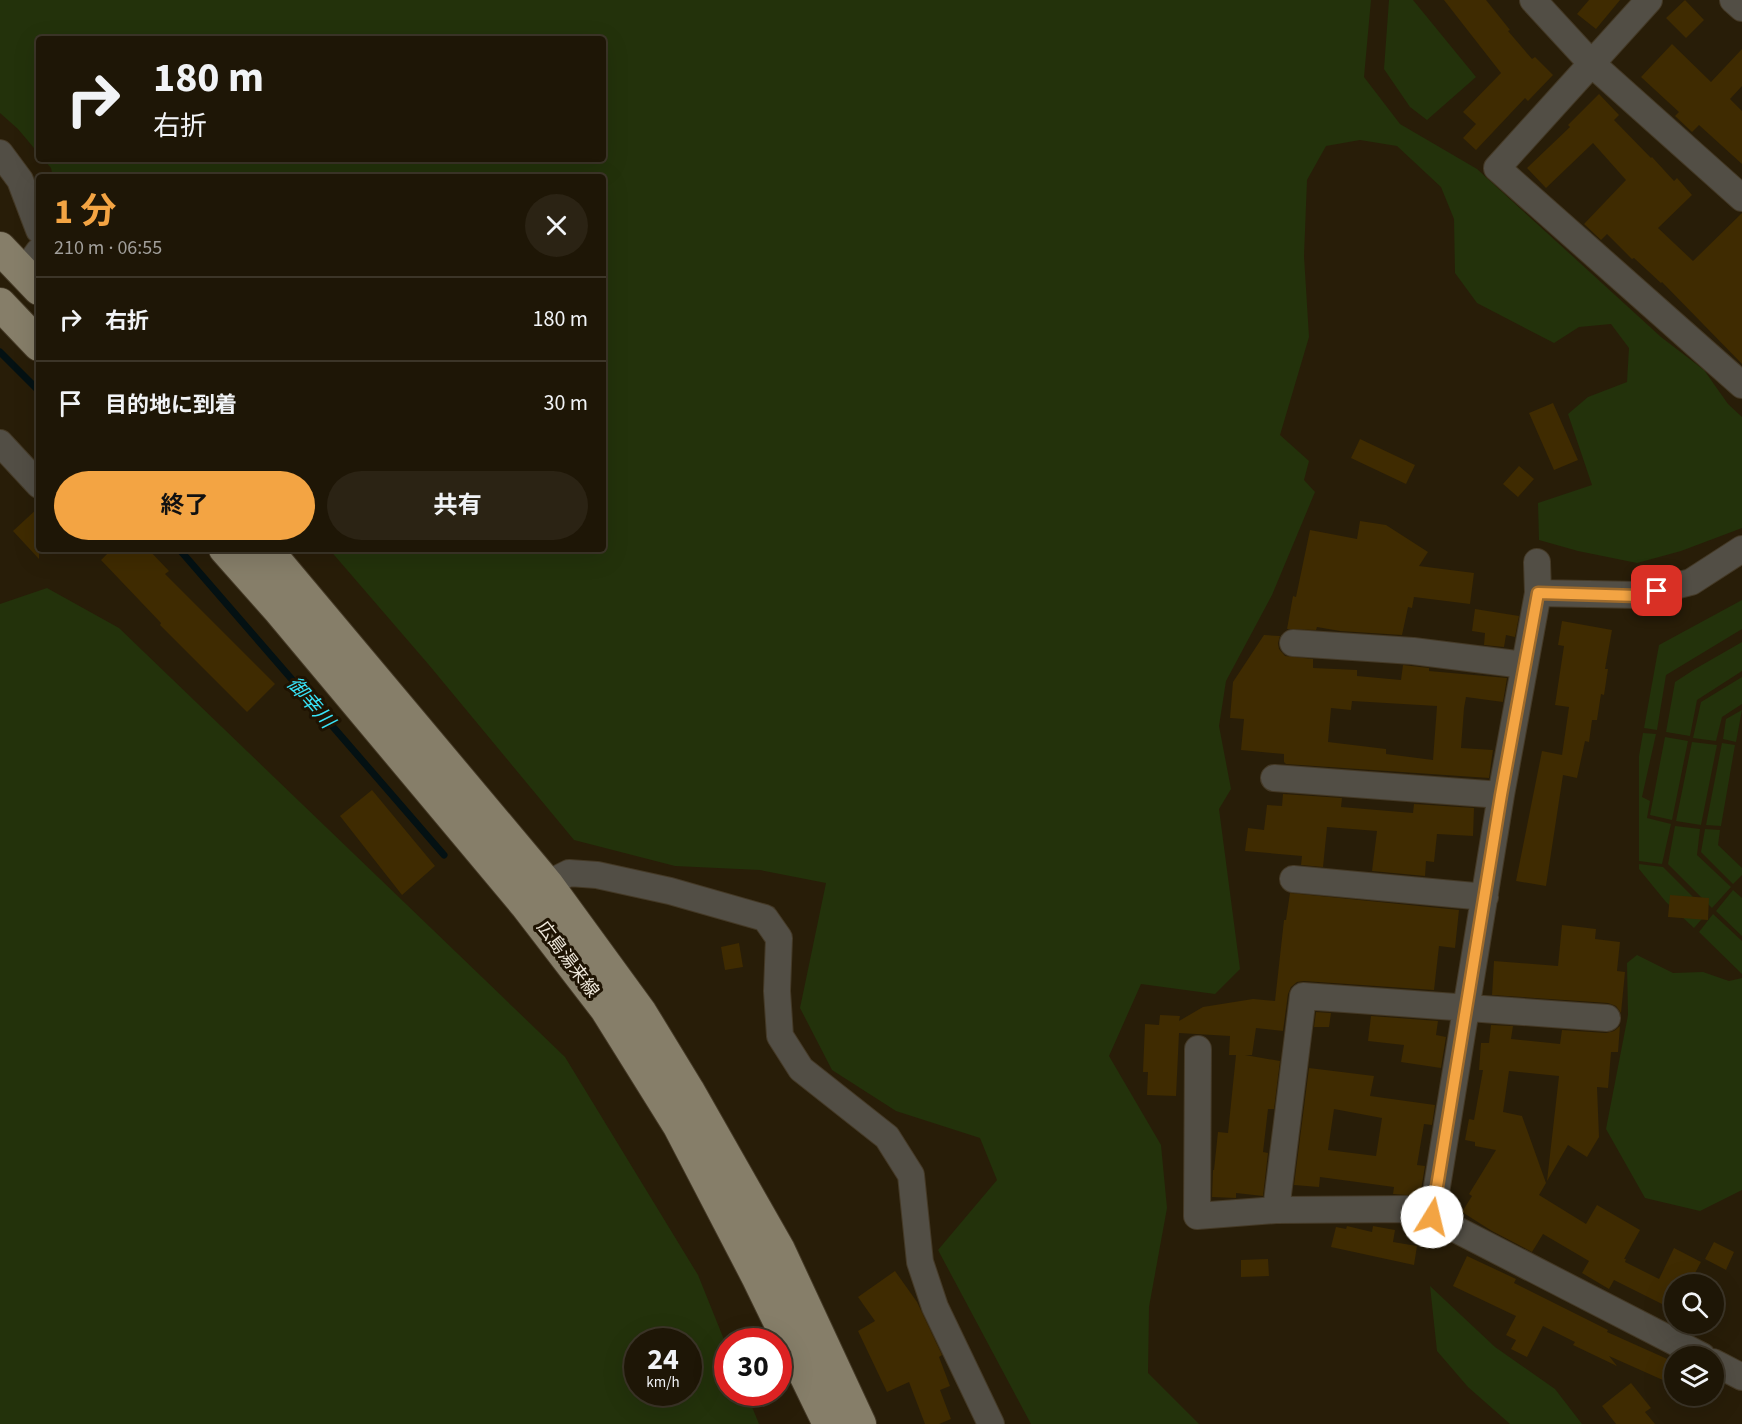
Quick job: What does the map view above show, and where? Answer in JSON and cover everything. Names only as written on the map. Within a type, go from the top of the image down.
[{"type":"main road","points":[[0,248],[34,271]]},
{"type":"main road","points":[[0,304],[36,342]]},
{"type":"main road","name":"広島湯来線","points":[[228,552],[641,1013],[688,1090],[779,1250],[860,1424]]},
{"type":"main road","name":"広島湯来線","points":[[268,552],[536,894],[679,1126],[757,1276],[829,1424]]},
{"type":"street","points":[[1533,0],[1591,63],[1742,198]]},
{"type":"street","points":[[1648,0],[1497,168],[1742,385]]},
{"type":"street","points":[[1733,0],[1742,8]]},
{"type":"street","points":[[0,153],[20,180],[36,222]]},
{"type":"street","points":[[0,443],[36,481]]},
{"type":"street","points":[[1538,593],[1639,596],[1691,582],[1742,549]]},
{"type":"street","points":[[1432,1217],[1501,795],[1538,593],[1537,562]]},
{"type":"street","points":[[1293,643],[1413,651],[1524,665]]},
{"type":"street","points":[[1274,778],[1501,795]]},
{"type":"street","points":[[536,894],[569,873],[597,875],[670,891],[765,918],[779,938],[777,991],[780,1036],[801,1069],[887,1137],[911,1175],[920,1262],[931,1295],[991,1424]]},
{"type":"street","points":[[1293,879],[1485,897]]},
{"type":"street","points":[[1276,1210],[1303,996],[1607,1018]]},
{"type":"street","points":[[1198,1049],[1197,1216],[1276,1210],[1413,1209],[1683,1346]]},
{"type":"street","points":[[1724,1368],[1742,1377]]},
{"type":"green space","points":[[0,0],[1371,0],[1364,77],[1400,124],[1477,169],[1661,337],[1704,370],[1728,404],[1742,417],[1742,528],[1681,551],[1637,563],[1539,540],[1538,503],[1592,485],[1568,414],[1588,397],[1627,382],[1629,348],[1611,324],[1579,327],[1554,343],[1477,303],[1455,273],[1454,219],[1441,187],[1397,146],[1360,140],[1326,146],[1307,180],[1304,256],[1309,337],[1280,435],[1309,461],[1304,480],[1315,492],[1272,595],[1226,681],[1219,726],[1231,789],[1219,809],[1240,969],[1215,994],[1141,984],[1109,1056],[1161,1145],[1167,1208],[1149,1307],[1148,1373],[1199,1424],[1031,1424],[938,1250],[997,1180],[980,1138],[896,1111],[832,1070],[800,1008],[826,883],[760,870],[675,866],[574,840],[332,552],[606,552],[606,174],[52,174],[46,162],[606,162],[606,36],[36,36],[36,150],[18,129],[0,113]]},
{"type":"green space","points":[[1389,0],[1413,0],[1476,77],[1427,120],[1410,107],[1384,69]]},
{"type":"green space","points":[[47,588],[119,628],[565,1057],[698,1275],[719,1328],[714,1328],[714,1406],[752,1406],[759,1424],[0,1424],[0,604]]},
{"type":"green space","points":[[1742,600],[1742,629],[1666,675],[1657,730],[1644,728],[1659,645]]},
{"type":"green space","points":[[1742,642],[1742,671],[1697,700],[1690,736],[1666,732],[1675,682]]},
{"type":"green space","points":[[1742,677],[1742,704],[1722,717],[1716,741],[1693,738],[1701,702]]},
{"type":"green space","points":[[1742,710],[1736,742],[1723,739],[1726,719]]},
{"type":"green space","points":[[1643,733],[1656,734],[1642,797],[1650,801],[1647,818],[1671,824],[1662,864],[1639,861],[1639,756]]},
{"type":"green space","points":[[1665,737],[1688,741],[1672,820],[1650,815]]},
{"type":"green space","points":[[1692,742],[1717,745],[1701,825],[1676,821]]},
{"type":"green space","points":[[1722,743],[1735,745],[1721,826],[1706,825]]},
{"type":"green space","points":[[1675,826],[1700,829],[1697,855],[1731,887],[1712,908],[1668,864]]},
{"type":"green space","points":[[1705,829],[1720,830],[1718,845],[1742,868],[1742,875],[1733,884],[1701,852]]},
{"type":"green space","points":[[1639,864],[1663,867],[1708,912],[1694,928],[1666,902],[1639,869]]},
{"type":"green space","points":[[1733,890],[1742,898],[1742,936],[1716,911]]},
{"type":"green space","points":[[1713,914],[1742,941],[1742,974],[1699,932]]},
{"type":"green space","points":[[1637,955],[1673,973],[1703,972],[1729,981],[1742,978],[1742,1190],[1700,1211],[1645,1198],[1606,1129],[1628,1015],[1627,963]]},
{"type":"green space","points":[[1430,1286],[1495,1347],[1555,1389],[1582,1424],[1510,1424],[1468,1387],[1437,1351]]},
{"type":"building","points":[[1444,0],[1486,0],[1532,59],[1535,57],[1553,75],[1528,101],[1525,98],[1476,150],[1463,138],[1476,124],[1463,112],[1501,73]]},
{"type":"building","points":[[1589,0],[1620,0],[1596,29],[1577,14]]},
{"type":"building","points":[[1685,0],[1704,20],[1686,38],[1666,18]]},
{"type":"building","points":[[1672,44],[1711,82],[1742,49],[1742,86],[1730,99],[1742,111],[1742,164],[1699,125],[1692,132],[1675,116],[1679,112],[1641,77]]},
{"type":"building","points":[[1599,94],[1619,115],[1614,120],[1674,181],[1677,178],[1692,195],[1658,228],[1693,261],[1742,213],[1742,364],[1662,282],[1634,258],[1632,259],[1607,234],[1601,240],[1584,224],[1626,180],[1593,143],[1546,188],[1527,168],[1570,127],[1568,125]]},
{"type":"building","points":[[1553,403],[1578,460],[1554,470],[1529,413]]},
{"type":"building","points":[[1360,439],[1415,465],[1406,484],[1351,458]]},
{"type":"building","points":[[1519,466],[1534,479],[1518,497],[1503,484]]},
{"type":"building","points":[[36,510],[36,552],[39,552],[39,559],[13,531]]},
{"type":"building","points":[[1360,521],[1386,525],[1428,552],[1419,566],[1474,573],[1470,604],[1414,597],[1412,608],[1408,607],[1402,635],[1340,631],[1317,627],[1316,630],[1287,629],[1310,530],[1357,539]]},
{"type":"building","points":[[109,552],[151,552],[169,571],[165,574],[275,684],[247,712],[160,625],[161,623],[101,560]]},
{"type":"building","points":[[1475,609],[1519,616],[1515,637],[1506,635],[1504,647],[1484,645],[1485,633],[1472,631]]},
{"type":"building","points":[[1562,621],[1612,630],[1605,669],[1608,669],[1604,695],[1601,694],[1597,720],[1592,720],[1589,742],[1585,741],[1577,778],[1563,775],[1546,886],[1516,881],[1542,751],[1562,755],[1569,707],[1555,705],[1564,646],[1558,645]]},
{"type":"building","points":[[1264,635],[1280,636],[1279,649],[1285,656],[1313,659],[1313,668],[1357,670],[1357,676],[1401,680],[1403,665],[1429,668],[1429,671],[1507,678],[1503,702],[1466,697],[1464,708],[1461,748],[1493,750],[1489,778],[1286,764],[1284,754],[1241,750],[1244,719],[1230,718],[1233,682]],"holes":[[[1352,701],[1437,706],[1433,760],[1386,754],[1386,749],[1328,742],[1331,708],[1351,710]]]},
{"type":"building","points":[[372,790],[435,866],[402,895],[340,816]]},
{"type":"building","points":[[1283,794],[1342,798],[1341,807],[1413,813],[1414,804],[1474,808],[1473,836],[1437,834],[1434,862],[1426,861],[1425,876],[1372,871],[1377,831],[1327,827],[1323,867],[1301,865],[1302,856],[1245,851],[1248,828],[1264,830],[1267,805],[1282,806]]},
{"type":"building","points":[[1290,893],[1459,910],[1455,948],[1439,946],[1434,990],[1304,981],[1297,982],[1291,987],[1283,1031],[1256,1028],[1252,1055],[1245,1055],[1280,1061],[1274,1109],[1268,1109],[1263,1152],[1268,1153],[1263,1196],[1236,1193],[1236,1198],[1212,1197],[1218,1132],[1228,1133],[1236,1055],[1229,1055],[1230,1036],[1179,1033],[1176,1096],[1147,1095],[1148,1072],[1143,1072],[1145,1024],[1159,1025],[1160,1015],[1180,1016],[1179,1021],[1203,1007],[1253,999],[1275,1001],[1284,920],[1286,920]]},
{"type":"building","points":[[1670,895],[1709,898],[1708,920],[1668,917]]},
{"type":"building","points":[[1562,925],[1596,929],[1595,939],[1620,942],[1617,971],[1625,972],[1621,1013],[1616,1006],[1608,1003],[1492,995],[1494,961],[1558,966]]},
{"type":"building","points":[[739,943],[743,967],[725,970],[721,947]]},
{"type":"building","points":[[1316,1012],[1331,1013],[1329,1027],[1314,1027]]},
{"type":"building","points":[[1371,1016],[1438,1021],[1436,1035],[1446,1037],[1441,1068],[1401,1062],[1404,1045],[1368,1041]]},
{"type":"building","points":[[1491,1025],[1513,1026],[1511,1039],[1560,1044],[1562,1030],[1606,1033],[1620,1026],[1618,1052],[1611,1052],[1608,1088],[1597,1087],[1599,1137],[1587,1157],[1568,1145],[1547,1181],[1559,1076],[1509,1071],[1503,1112],[1522,1116],[1546,1183],[1539,1195],[1586,1224],[1597,1205],[1640,1230],[1624,1259],[1626,1259],[1625,1262],[1659,1279],[1674,1248],[1701,1262],[1694,1274],[1664,1274],[1664,1305],[1614,1280],[1609,1289],[1582,1273],[1589,1261],[1543,1234],[1532,1252],[1462,1212],[1472,1196],[1469,1194],[1496,1150],[1475,1146],[1475,1142],[1465,1140],[1469,1119],[1474,1120],[1483,1070],[1479,1070],[1481,1043],[1489,1043]]},
{"type":"building","points":[[1309,1068],[1374,1076],[1370,1096],[1435,1105],[1432,1125],[1424,1124],[1417,1165],[1425,1166],[1420,1196],[1393,1194],[1394,1187],[1320,1177],[1319,1187],[1294,1185]],"holes":[[[1334,1109],[1382,1118],[1376,1156],[1328,1150]]]},
{"type":"building","points":[[1347,1226],[1372,1232],[1373,1226],[1395,1230],[1393,1242],[1417,1246],[1414,1265],[1331,1247],[1336,1227],[1346,1229]]},
{"type":"building","points":[[1714,1242],[1734,1252],[1726,1270],[1705,1259]]},
{"type":"building","points":[[1467,1256],[1516,1279],[1514,1283],[1608,1330],[1607,1332],[1664,1358],[1664,1381],[1609,1356],[1617,1366],[1573,1345],[1575,1342],[1543,1326],[1527,1357],[1511,1349],[1516,1340],[1506,1335],[1516,1316],[1453,1286]]},
{"type":"building","points":[[1268,1259],[1269,1276],[1241,1277],[1241,1260]]},
{"type":"building","points":[[895,1271],[917,1302],[942,1355],[939,1357],[950,1386],[940,1390],[951,1419],[939,1424],[925,1424],[909,1382],[887,1392],[858,1331],[875,1321],[858,1297]]},
{"type":"building","points":[[1631,1383],[1651,1408],[1645,1412],[1655,1424],[1616,1424],[1602,1406]]},
{"type":"waterway","name":"御幸川","points":[[0,352],[36,388]]},
{"type":"waterway","name":"御幸川","points":[[182,552],[444,855]]},
{"type":"route","points":[[1432,1217],[1501,795],[1538,593],[1639,596],[1657,591]]}]
